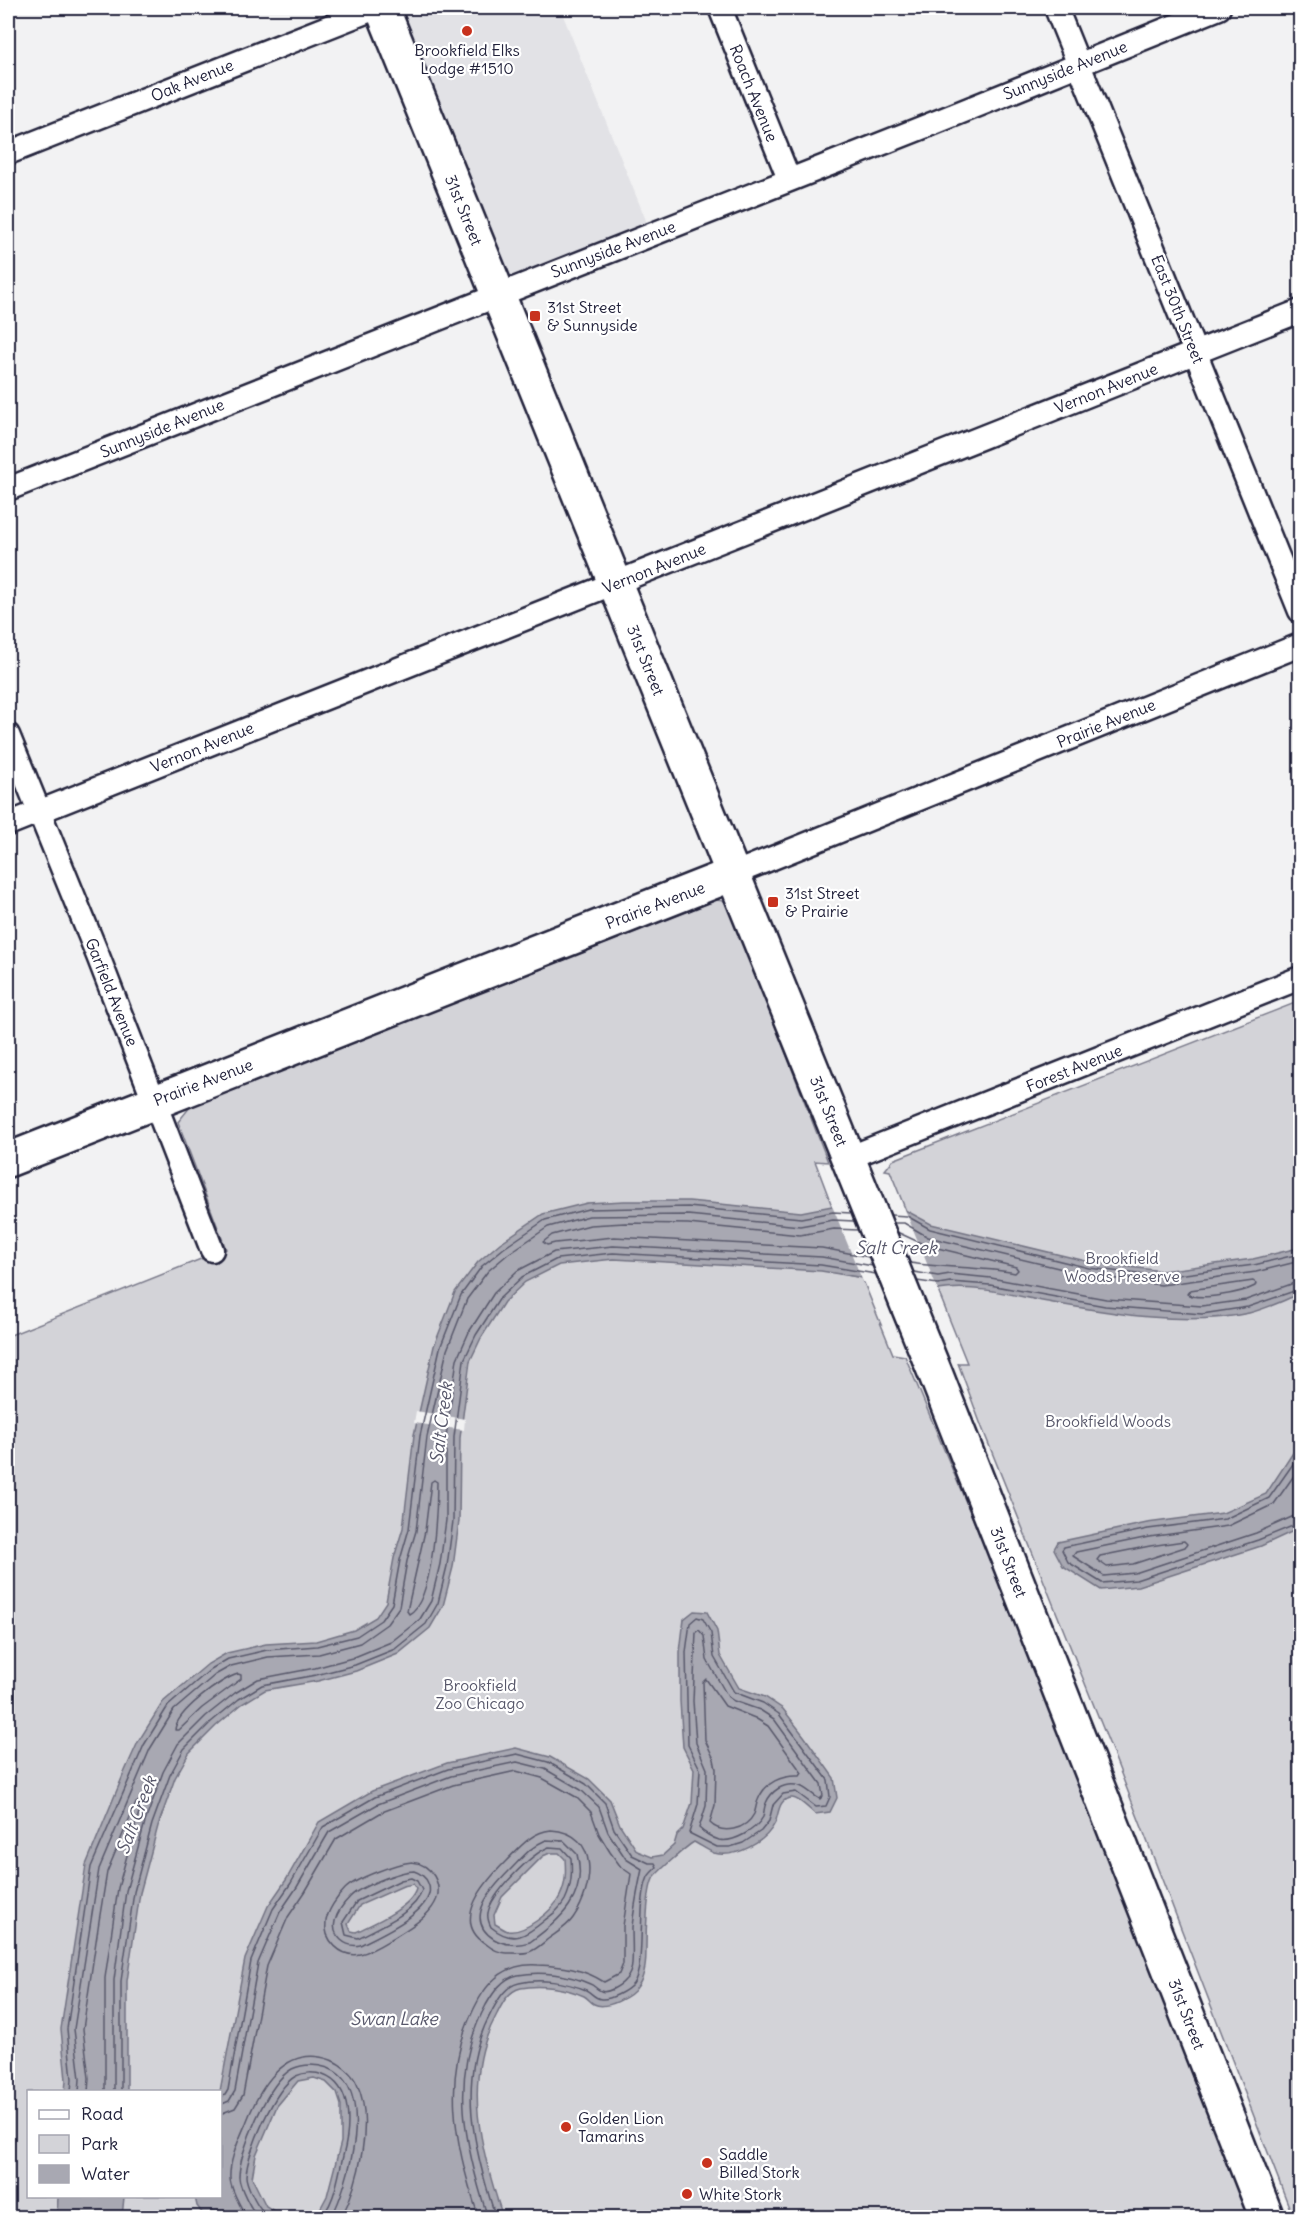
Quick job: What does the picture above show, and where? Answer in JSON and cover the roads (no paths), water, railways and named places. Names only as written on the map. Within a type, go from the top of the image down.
[{"type":"main road","name":"31st Street","points":[[382,8],[936,1375],[1267,2217]]},
{"type":"main road","name":"Prairie Avenue","points":[[8,1160],[733,874]]},
{"type":"street","name":"Oak Avenue","points":[[8,153],[376,8]]},
{"type":"street","name":"Roach Avenue","points":[[720,8],[789,179]]},
{"type":"street","name":"East 30th Street","points":[[1056,8],[1300,611]]},
{"type":"street","name":"Sunnyside Avenue","points":[[8,489],[1219,8]]},
{"type":"street","name":"Vernon Avenue","points":[[8,824],[1300,311]]},
{"type":"street","name":"Prairie Avenue","points":[[733,874],[1300,645]]},
{"type":"street","name":"Garfield Avenue","points":[[8,735],[156,1101],[212,1250]]},
{"type":"street","name":"Forest Avenue","points":[[848,1158],[1300,978]]},
{"type":"water","name":"Salt Creek","points":[[689,1201],[801,1212],[832,1206],[905,1210],[931,1224],[1090,1262],[1162,1271],[1253,1259],[1294,1249],[1300,1244],[1300,1294],[1249,1313],[1200,1319],[1174,1319],[1097,1310],[979,1289],[938,1290],[821,1271],[614,1259],[559,1265],[525,1282],[504,1302],[481,1338],[470,1361],[460,1438],[459,1521],[453,1567],[443,1606],[430,1628],[398,1654],[356,1671],[318,1681],[265,1690],[242,1704],[189,1753],[175,1778],[158,1826],[140,1893],[127,1981],[127,2090],[65,2090],[61,2029],[86,1865],[138,1742],[163,1702],[208,1664],[227,1653],[266,1644],[316,1641],[354,1630],[376,1617],[386,1602],[394,1558],[403,1528],[414,1435],[434,1346],[455,1292],[478,1262],[500,1243],[543,1214],[587,1203]]},
{"type":"water","points":[[1300,1442],[1300,1528],[1261,1546],[1138,1586],[1101,1590],[1063,1566],[1054,1549],[1058,1542],[1147,1523],[1223,1513],[1266,1494]]},
{"type":"water","name":"Swan Lake","points":[[694,1611],[707,1612],[717,1631],[720,1655],[739,1688],[765,1697],[783,1709],[834,1778],[837,1798],[830,1812],[815,1814],[798,1800],[787,1799],[780,1807],[771,1830],[765,1837],[749,1847],[731,1854],[722,1854],[712,1852],[694,1842],[655,1876],[649,1892],[644,1972],[638,1986],[625,1998],[612,2004],[599,2005],[584,1996],[569,1991],[536,1986],[516,1990],[506,1998],[486,2039],[477,2090],[482,2141],[503,2217],[303,2217],[319,2211],[327,2196],[341,2142],[341,2105],[337,2093],[326,2082],[314,2078],[298,2081],[277,2106],[256,2155],[252,2178],[266,2206],[283,2217],[205,2217],[197,2206],[195,2198],[222,2198],[222,2090],[220,2090],[245,1959],[268,1906],[286,1880],[319,1822],[372,1791],[447,1763],[516,1748],[550,1757],[589,1779],[610,1800],[620,1825],[637,1851],[652,1857],[663,1855],[674,1845],[677,1835],[683,1829],[692,1803],[694,1769],[683,1747],[680,1652],[684,1619]],"holes":[[[559,1853],[565,1859],[564,1882],[562,1891],[551,1908],[522,1929],[508,1931],[495,1924],[494,1915],[502,1897],[543,1856]],[[413,1884],[416,1889],[413,1896],[399,1909],[356,1932],[351,1931],[348,1924],[360,1905],[403,1886]]]},
{"type":"water","points":[[58,2198],[124,2198],[122,2217],[57,2217]]},
{"type":"place","name":"Brookfield Elks Lodge #1510","points":[[467,31]]},
{"type":"place","name":"31st Street & Sunnyside","points":[[535,316]]},
{"type":"place","name":"31st Street & Prairie","points":[[773,902]]},
{"type":"place","name":"Golden Lion Tamarins","points":[[566,2127]]},
{"type":"place","name":"Saddle Billed Stork","points":[[707,2163]]},
{"type":"place","name":"White Stork","points":[[687,2194]]},
{"type":"park label","name":"Brookfield Woods Preserve","points":[[1122,1267]]},
{"type":"park label","name":"Brookfield Woods","points":[[1108,1421]]},
{"type":"park label","name":"Brookfield Zoo Chicago","points":[[480,1694]]}]
